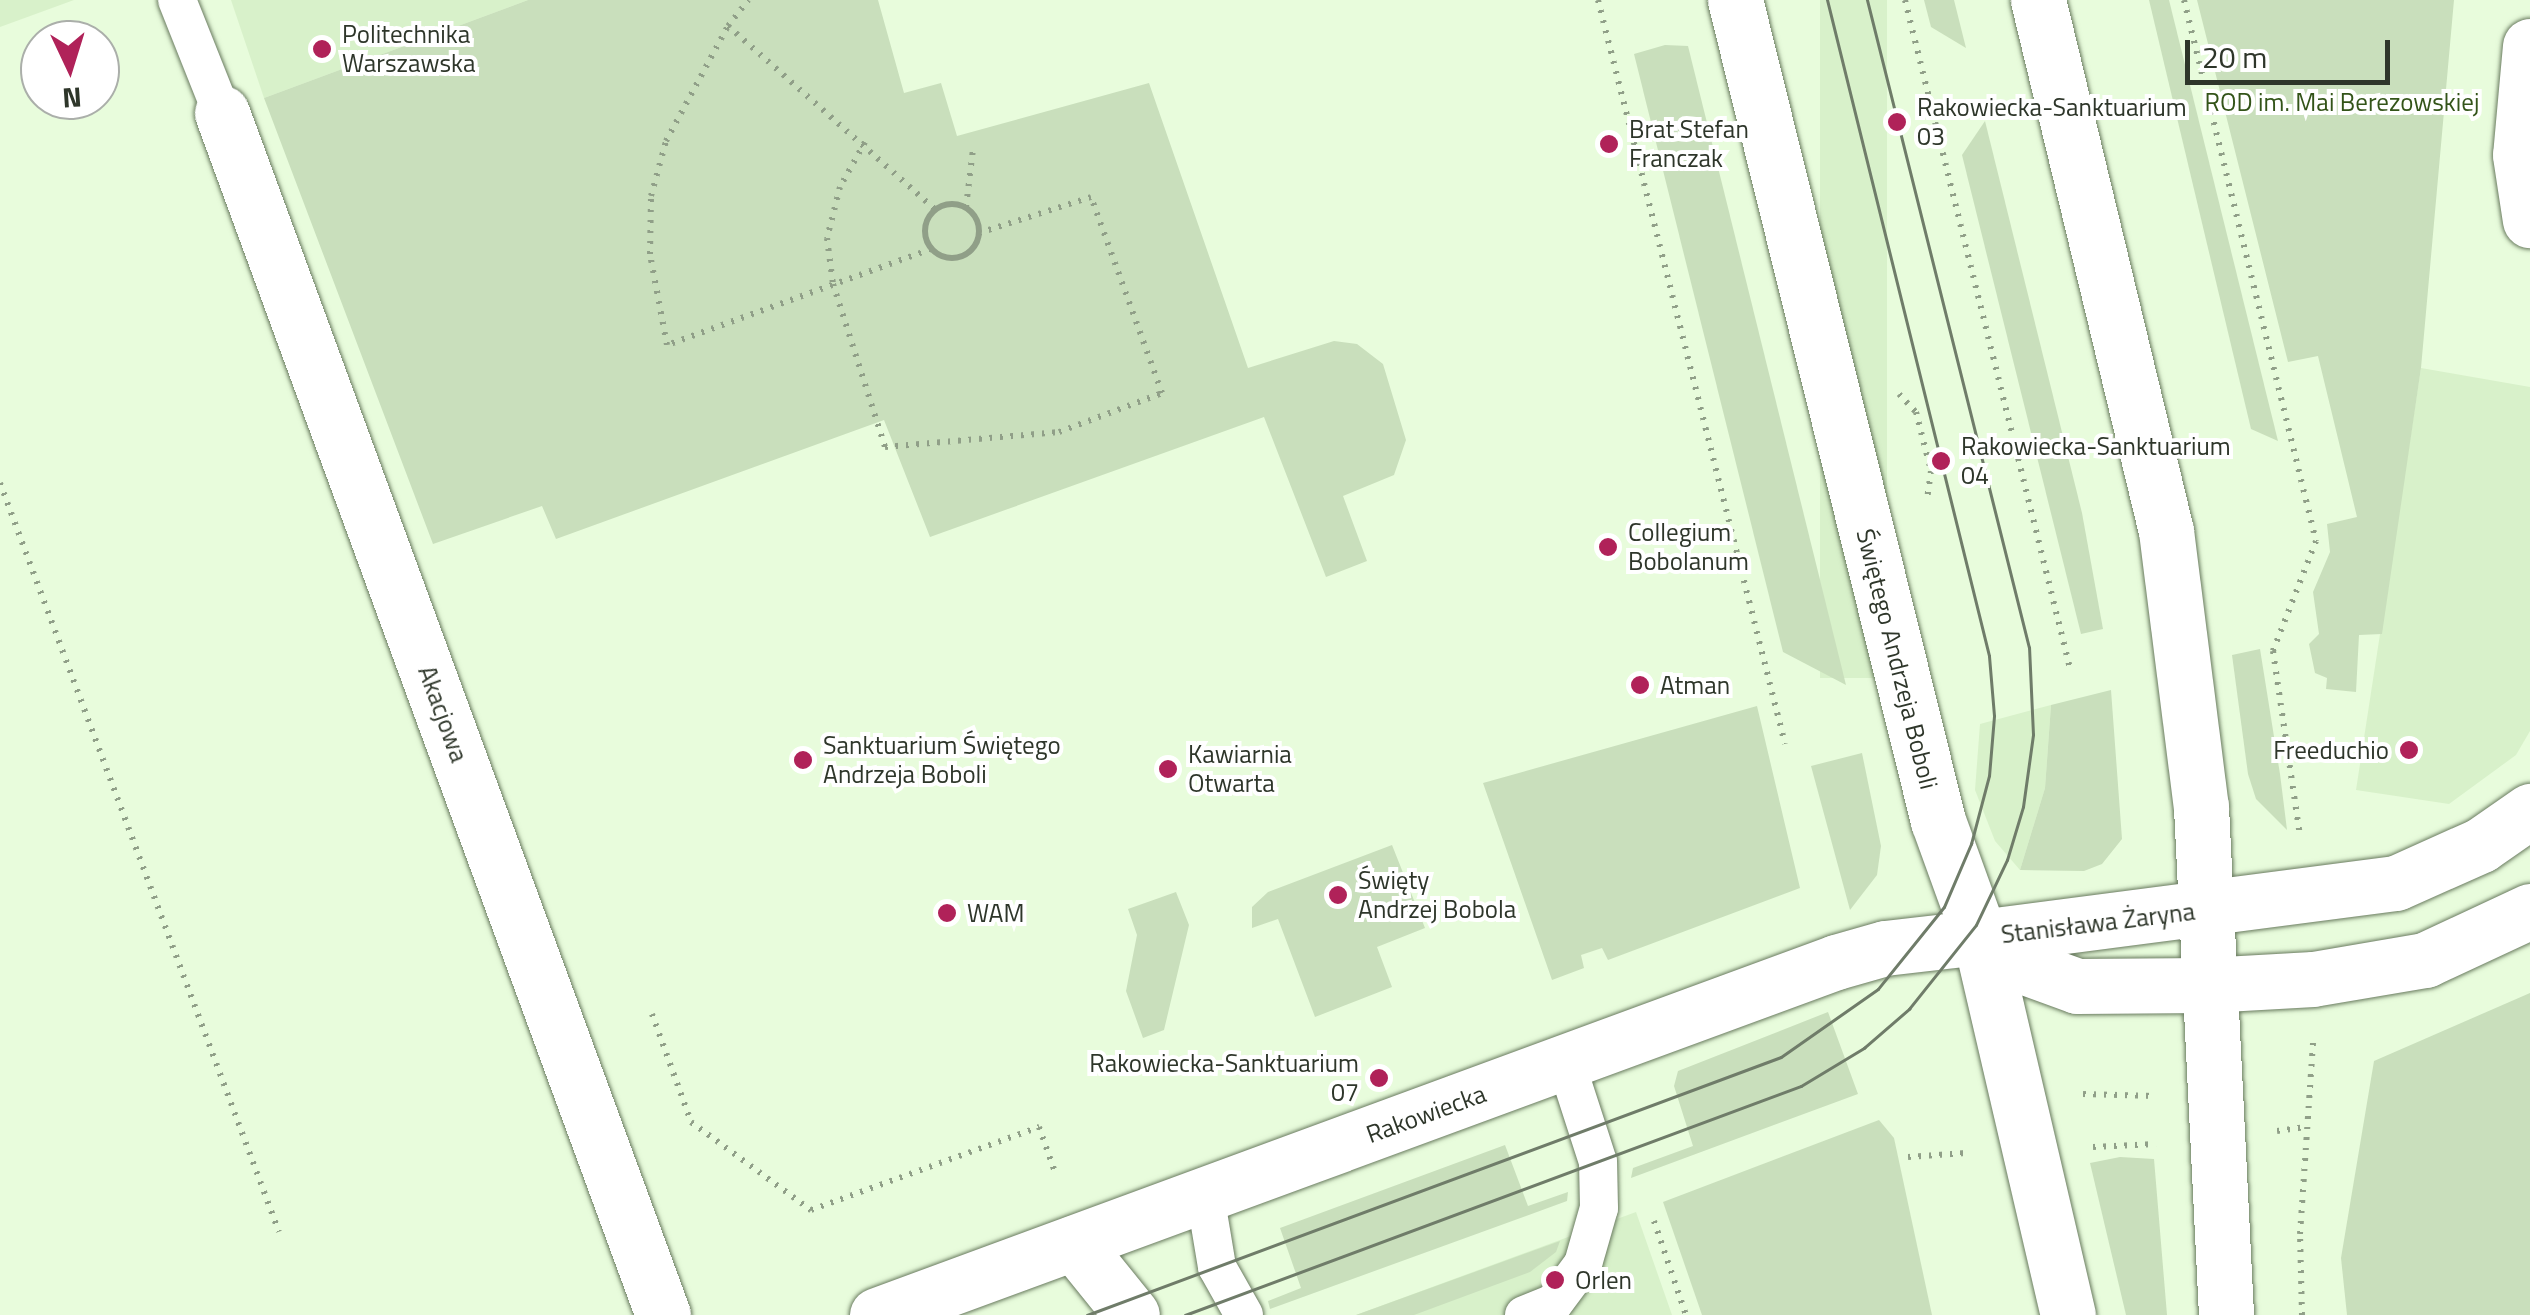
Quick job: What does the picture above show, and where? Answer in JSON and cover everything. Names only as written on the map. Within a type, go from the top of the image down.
[{"type":"street","name":"Świętego Andrzeja Boboli","points":[[1735,0],[1909,712],[1938,821],[1980,937],[2068,1315]]},
{"type":"street","points":[[2038,0],[2166,531],[2201,807],[2206,985],[2226,1315]]},
{"type":"street","points":[[2530,46],[2520,155],[2530,220]]},
{"type":"street","name":"Akacjowa","points":[[222,113],[663,1315]]},
{"type":"street","name":"Stanisława Żaryna","points":[[1980,937],[2396,883],[2481,845],[2530,810]]},
{"type":"street","name":"Stanisława Żaryna","points":[[1980,937],[2011,962],[2077,986],[2206,985],[2313,979],[2425,960],[2530,911]]},
{"type":"street","name":"Rakowiecka","points":[[877,1315],[1836,962],[1885,948],[1980,937]]},
{"type":"street","points":[[1074,1243],[1132,1315]]},
{"type":"lane","points":[[177,0],[222,113]]},
{"type":"lane","points":[[1524,1315],[1554,1304],[1583,1264],[1599,1208],[1598,1162],[1566,1063]]},
{"type":"lane","points":[[1205,1195],[1217,1267],[1244,1315]]},
{"type":"path","points":[[748,0],[728,26],[666,141],[651,196],[650,254],[666,345],[833,284],[931,249],[960,257],[979,233],[1090,197],[1162,393],[1060,432],[884,446],[833,284],[827,238],[840,187],[865,142]]},
{"type":"path","points":[[1598,0],[1785,744]]},
{"type":"path","points":[[1905,0],[2070,668]]},
{"type":"path","points":[[2184,0],[2316,541],[2273,651],[2301,844]]},
{"type":"path","points":[[728,26],[865,142],[935,209],[966,207]]},
{"type":"path","points":[[973,150],[966,207],[979,233]]},
{"type":"path","points":[[931,249],[925,228],[935,209]]},
{"type":"path","points":[[0,483],[279,1232]]},
{"type":"path","points":[[652,1014],[691,1122],[811,1210],[1039,1127],[1056,1174]]},
{"type":"path","points":[[2302,1315],[2306,1127],[2314,1030]]},
{"type":"path","points":[[2067,1094],[2157,1096]]},
{"type":"path","points":[[2266,1132],[2306,1127]]},
{"type":"path","points":[[2078,1148],[2161,1144]]},
{"type":"path","points":[[1908,1157],[1975,1152]]},
{"type":"path","points":[[1650,1209],[1686,1315]]},
{"type":"shaded area","points":[[0,0],[74,0],[0,27]]},
{"type":"shaded area","name":"Politechnika Warszawska","points":[[231,0],[528,0],[264,98]]},
{"type":"shaded area","points":[[1820,0],[1887,0],[1887,678],[1820,678]]},
{"type":"shaded area","points":[[2421,368],[2530,387],[2530,731],[2516,755],[2449,804],[2356,790]]},
{"type":"shaded area","points":[[2051,705],[2045,788],[2020,870],[1995,841],[1975,790],[1980,724]]},
{"type":"shaded area","name":"Orlen","points":[[1636,1212],[1672,1315],[1356,1315]]},
{"type":"green space","points":[[528,0],[878,0],[904,93],[941,83],[957,136],[1149,83],[1248,368],[1334,341],[1357,344],[1383,364],[1406,440],[1394,475],[1343,496],[1367,561],[1326,577],[1264,417],[930,537],[884,420],[556,539],[542,506],[433,544],[264,98]]},
{"type":"green space","points":[[1924,0],[1954,0],[1966,48],[1931,27]]},
{"type":"green space","points":[[2149,0],[2169,0],[2278,441],[2251,429]]},
{"type":"green space","name":"ROD im. Mai Berezowskiej","points":[[2197,0],[2454,0],[2421,368],[2382,634],[2359,635],[2356,692],[2326,689],[2327,678],[2315,673],[2309,644],[2319,634],[2313,592],[2330,552],[2327,524],[2357,517],[2318,356],[2288,362]]},
{"type":"green space","points":[[1665,45],[1688,46],[1846,685],[1783,652],[1634,54]]},
{"type":"green space","points":[[1985,121],[2082,513],[2103,629],[2081,634],[1962,155]]},
{"type":"green space","points":[[2260,649],[2287,830],[2256,799],[2248,774],[2232,655]]},
{"type":"green space","points":[[2111,690],[2122,839],[2102,864],[2084,871],[2020,870],[2045,788],[2051,705]]},
{"type":"green space","points":[[1757,706],[1800,888],[1608,960],[1602,948],[1581,955],[1584,968],[1552,980],[1483,783]]},
{"type":"green space","points":[[1862,753],[1881,846],[1877,875],[1850,910],[1811,766]]},
{"type":"green space","points":[[1392,845],[1425,928],[1377,947],[1392,987],[1315,1017],[1278,919],[1252,928],[1252,907],[1268,892]]},
{"type":"green space","points":[[1176,892],[1189,925],[1164,1030],[1143,1038],[1126,991],[1137,935],[1128,909]]},
{"type":"green space","points":[[2530,993],[2530,1315],[2347,1315],[2341,1258],[2374,1061]]},
{"type":"green space","points":[[1828,1012],[1858,1094],[1631,1178],[1633,1168],[1693,1146],[1674,1086],[1678,1071]]},
{"type":"green space","points":[[1879,1120],[1894,1138],[1932,1315],[1702,1315],[1663,1202]]},
{"type":"green space","points":[[1505,1145],[1528,1206],[1568,1192],[1567,1201],[1270,1309],[1268,1301],[1301,1288],[1280,1228]]},
{"type":"green space","points":[[2120,1157],[2154,1159],[2167,1315],[2126,1315],[2090,1163]]},
{"type":"green space","points":[[1560,1241],[1556,1252],[1530,1272],[1414,1315],[1356,1315]]},
{"type":"tram line","points":[[1087,1315],[1781,1057],[1878,989],[1944,907],[1971,844],[1989,776],[1994,716],[1989,656],[1827,0]]},
{"type":"tram line","points":[[1185,1315],[1801,1086],[1864,1048],[1909,1009],[1976,925],[2007,860],[2023,807],[2033,735],[2029,648],[1867,0]]},
{"type":"place","name":"Politechnika Warszawska","points":[[322,49]]},
{"type":"place","name":"Rakowiecka-Sanktuarium 03","points":[[1897,122]]},
{"type":"place","name":"Brat Stefan Franczak","points":[[1609,144]]},
{"type":"place","name":"Rakowiecka-Sanktuarium 04","points":[[1941,461]]},
{"type":"place","name":"Collegium Bobolanum","points":[[1608,547]]},
{"type":"place","name":"Atman","points":[[1640,685]]},
{"type":"place","name":"Freeduchio","points":[[2409,750]]},
{"type":"place","name":"Sanktuarium Świętego Andrzeja Boboli","points":[[803,760]]},
{"type":"place","name":"Kawiarnia Otwarta","points":[[1168,769]]},
{"type":"place","name":"Święty Andrzej Bobola","points":[[1338,895]]},
{"type":"place","name":"WAM","points":[[947,913]]},
{"type":"place","name":"Rakowiecka-Sanktuarium 07","points":[[1379,1078]]},
{"type":"place","name":"Orlen","points":[[1555,1280]]}]
